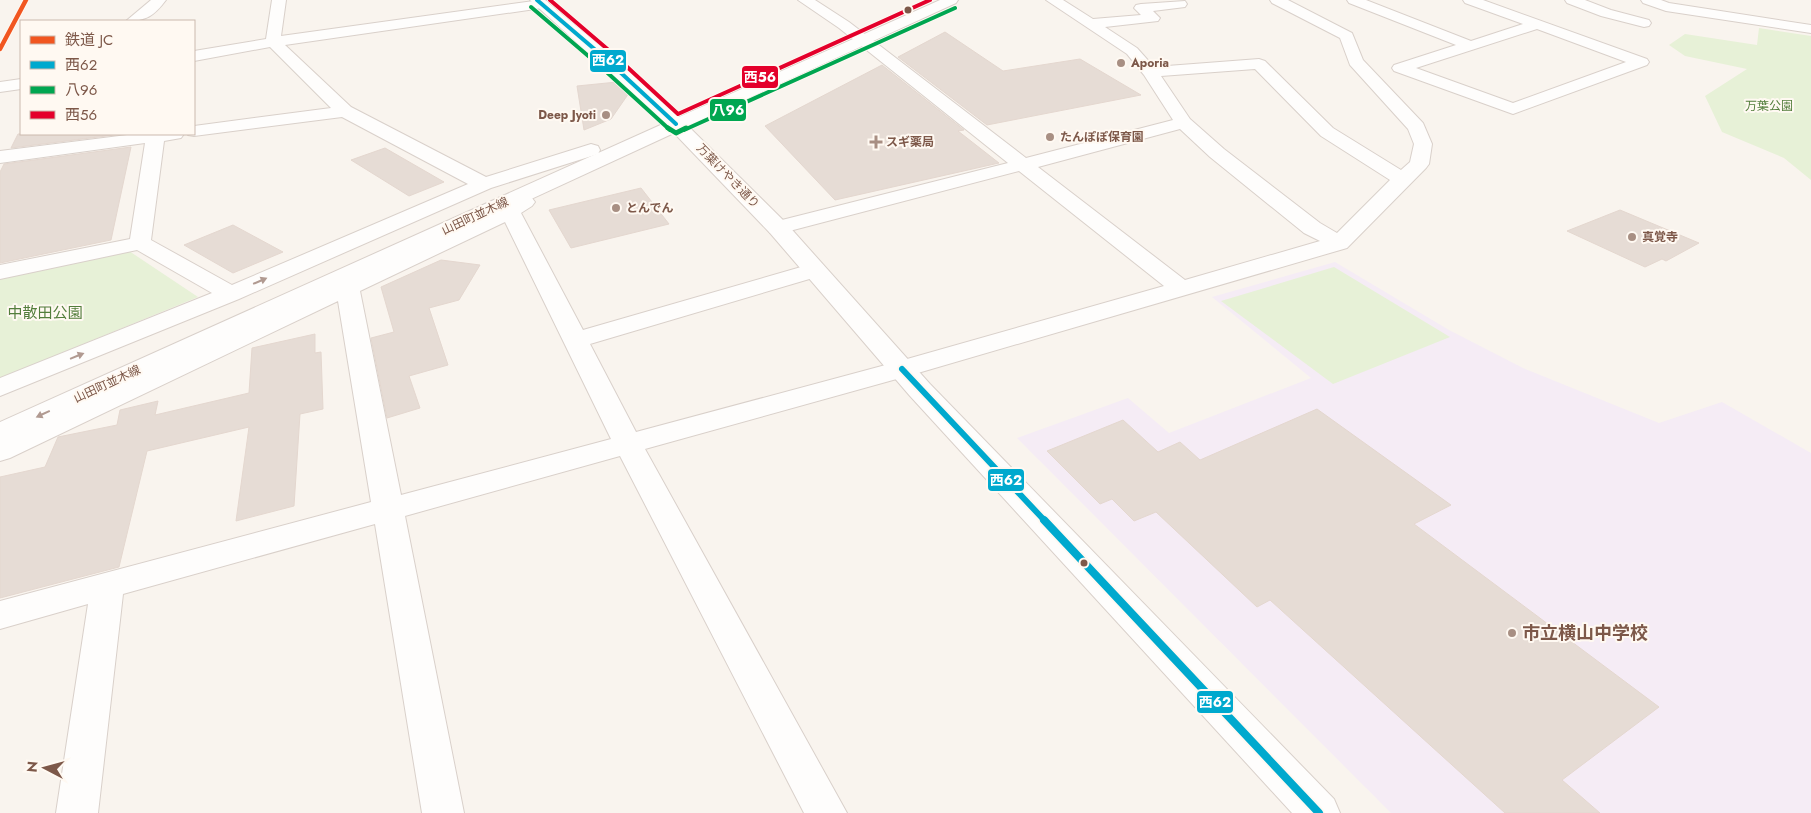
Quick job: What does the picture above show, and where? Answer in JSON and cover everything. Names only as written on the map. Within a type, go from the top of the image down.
[{"type":"street","points":[[134,20],[148,11],[159,0]]},
{"type":"street","points":[[273,42],[280,0]]},
{"type":"street","points":[[804,0],[860,37],[1182,289]]},
{"type":"street","name":"山田町並木線","points":[[860,37],[932,0]]},
{"type":"street","name":"山田町並木線","points":[[0,416],[860,37],[951,0]]},
{"type":"street","points":[[1053,0],[1132,50],[1150,72],[1184,123],[1312,228],[1339,244]]},
{"type":"street","points":[[0,615],[902,370],[1339,244],[1402,178],[1419,164],[1424,144],[1417,127],[1356,62],[1347,36],[1277,0]]},
{"type":"street","points":[[1354,0],[1471,46]]},
{"type":"street","points":[[1470,0],[1539,24],[1641,62],[1513,109],[1400,68],[1539,24]]},
{"type":"street","points":[[1572,0],[1606,13],[1644,23]]},
{"type":"street","points":[[1648,0],[1666,6],[1811,28]]},
{"type":"street","points":[[195,56],[273,42],[540,2]]},
{"type":"street","name":"万葉けやき通り","points":[[540,2],[599,52],[672,120],[778,228],[902,370],[1319,813]]},
{"type":"street","points":[[1092,24],[1153,18],[1141,8],[1180,4]]},
{"type":"street","points":[[1751,6],[1811,28]]},
{"type":"street","points":[[273,42],[345,111],[484,184]]},
{"type":"street","points":[[1150,72],[1259,64],[1328,132],[1402,178]]},
{"type":"street","points":[[0,105],[10,86]]},
{"type":"street","points":[[195,131],[345,111]]},
{"type":"street","points":[[778,228],[1184,123]]},
{"type":"street","points":[[0,157],[162,135],[140,242]]},
{"type":"street","points":[[0,388],[231,294],[484,184],[585,159]]},
{"type":"street","points":[[0,451],[510,211],[585,159]]},
{"type":"street","name":"山田町並木線","points":[[0,433],[585,159]]},
{"type":"street","points":[[510,211],[628,444],[822,811]]},
{"type":"street","points":[[0,272],[140,242],[231,294]]},
{"type":"street","points":[[575,340],[815,270]]},
{"type":"street","points":[[348,288],[443,813]]},
{"type":"street","points":[[77,813],[107,586]]},
{"type":"shaded area","name":"市立横山中学校","points":[[1335,262],[1449,330],[1523,368],[1659,423],[1722,402],[1811,453],[1811,813],[1391,813],[1017,438],[1128,398],[1169,433],[1311,378],[1212,297]]},
{"type":"green space","name":"万葉公園","points":[[1759,28],[1811,36],[1811,180],[1784,158],[1722,132],[1705,96],[1747,69],[1685,56],[1669,45],[1685,34],[1757,45]]},
{"type":"green space","name":"中散田公園","points":[[129,251],[198,297],[0,378],[0,278]]},
{"type":"green space","points":[[1334,267],[1450,337],[1333,384],[1221,301]]},
{"type":"building","points":[[945,32],[1003,71],[1080,59],[1141,95],[987,125],[898,57]]},
{"type":"building","name":"スギ薬局","points":[[882,65],[964,130],[958,131],[999,163],[835,200],[765,126]]},
{"type":"building","points":[[617,82],[629,93],[611,119],[584,130],[577,86]]},
{"type":"building","points":[[18,134],[114,135],[11,148]]},
{"type":"building","points":[[131,147],[111,240],[0,263],[0,172],[4,164]]},
{"type":"building","points":[[385,148],[444,182],[409,196],[351,160]]},
{"type":"building","points":[[641,188],[669,224],[571,248],[549,210]]},
{"type":"building","name":"真覚寺","points":[[1620,210],[1699,243],[1666,261],[1662,259],[1645,267],[1567,231]]},
{"type":"building","points":[[233,225],[283,252],[233,273],[184,245]]},
{"type":"building","points":[[441,260],[480,265],[459,300],[429,308],[448,365],[409,376],[420,408],[387,418],[371,338],[394,332],[381,287]]},
{"type":"building","points":[[315,334],[315,353],[321,352],[323,409],[300,414],[294,506],[236,521],[249,427],[147,451],[119,567],[0,598],[0,477],[45,467],[58,437],[117,425],[120,410],[158,401],[155,415],[249,393],[252,348]]},
{"type":"building","points":[[1317,409],[1451,505],[1414,524],[1659,707],[1562,780],[1600,813],[1505,813],[1270,600],[1257,607],[1156,512],[1134,521],[1112,499],[1100,504],[1047,451],[1123,420],[1158,452],[1180,442],[1200,460]]},
{"type":"rail line","name":"JC","points":[[0,49],[26,0]]},
{"type":"transit line","name":"西62","points":[[537,0],[606,59],[676,124]]},
{"type":"transit line","name":"西56","points":[[550,0],[612,53],[678,114],[930,0]]},
{"type":"transit line","name":"八96","points":[[531,7],[600,66],[670,130],[676,133],[955,8]]},
{"type":"transit line","name":"西62","points":[[902,369],[1319,813]]},
{"type":"place","name":"Aporia","points":[[1121,63]]},
{"type":"place","name":"Deep Jyoti","points":[[606,115]]},
{"type":"place","name":"たんぽぽ保育園","points":[[1050,137]]},
{"type":"place","name":"スギ薬局","points":[[876,142]]},
{"type":"place","name":"とんでん","points":[[616,208]]},
{"type":"place","name":"真覚寺","points":[[1632,237]]},
{"type":"place","name":"市立横山中学校","points":[[1512,633]]}]
